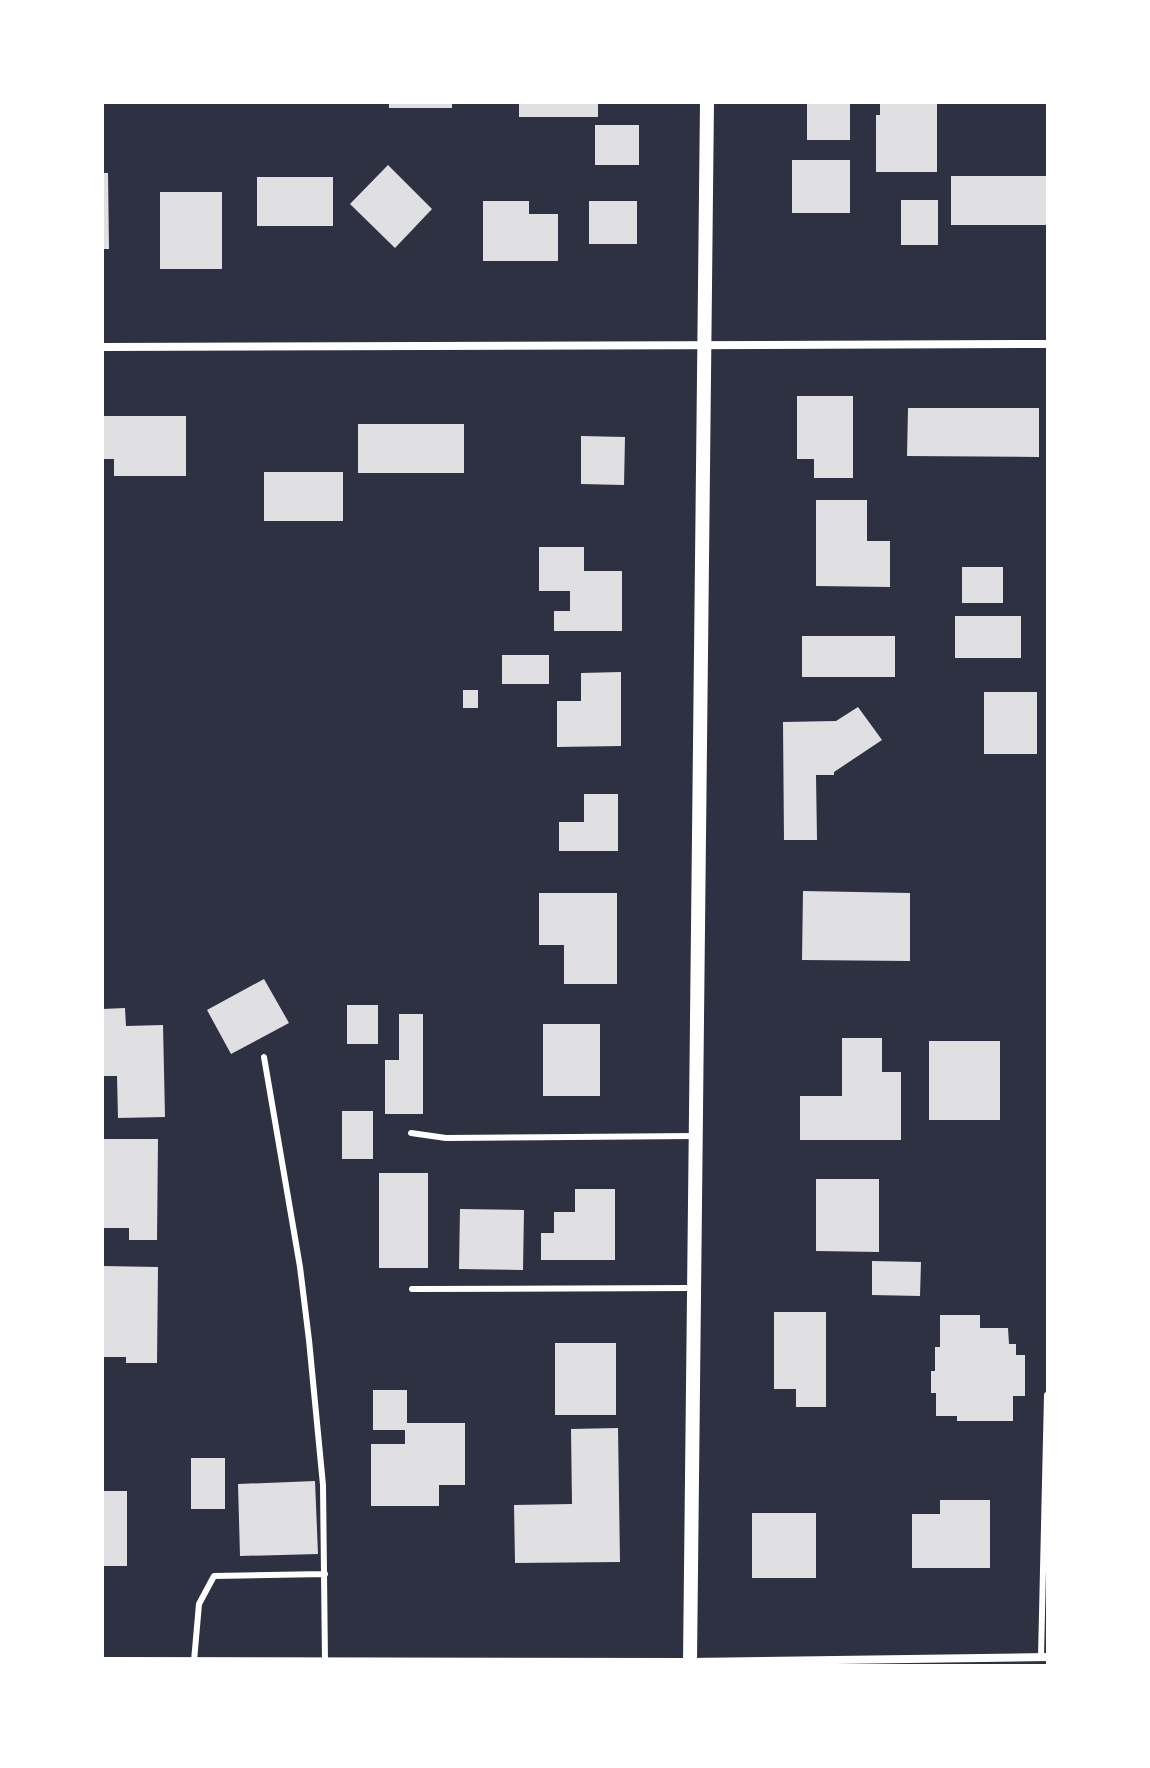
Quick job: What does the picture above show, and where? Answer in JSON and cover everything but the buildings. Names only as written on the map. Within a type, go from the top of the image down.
[{"type":"street","points":[[690,1662],[707,102]]},
{"type":"street","points":[[102,347],[1048,344]]},
{"type":"street","points":[[102,1661],[690,1662],[1044,1657]]},
{"type":"lane","points":[[264,1057],[300,1267],[309,1340],[323,1485],[325,1661]]},
{"type":"lane","points":[[411,1133],[446,1138],[695,1136]]},
{"type":"lane","points":[[412,1289],[695,1288]]},
{"type":"lane","points":[[1044,1657],[1047,1395]]},
{"type":"lane","points":[[194,1661],[199,1604],[214,1576],[325,1574]]}]
